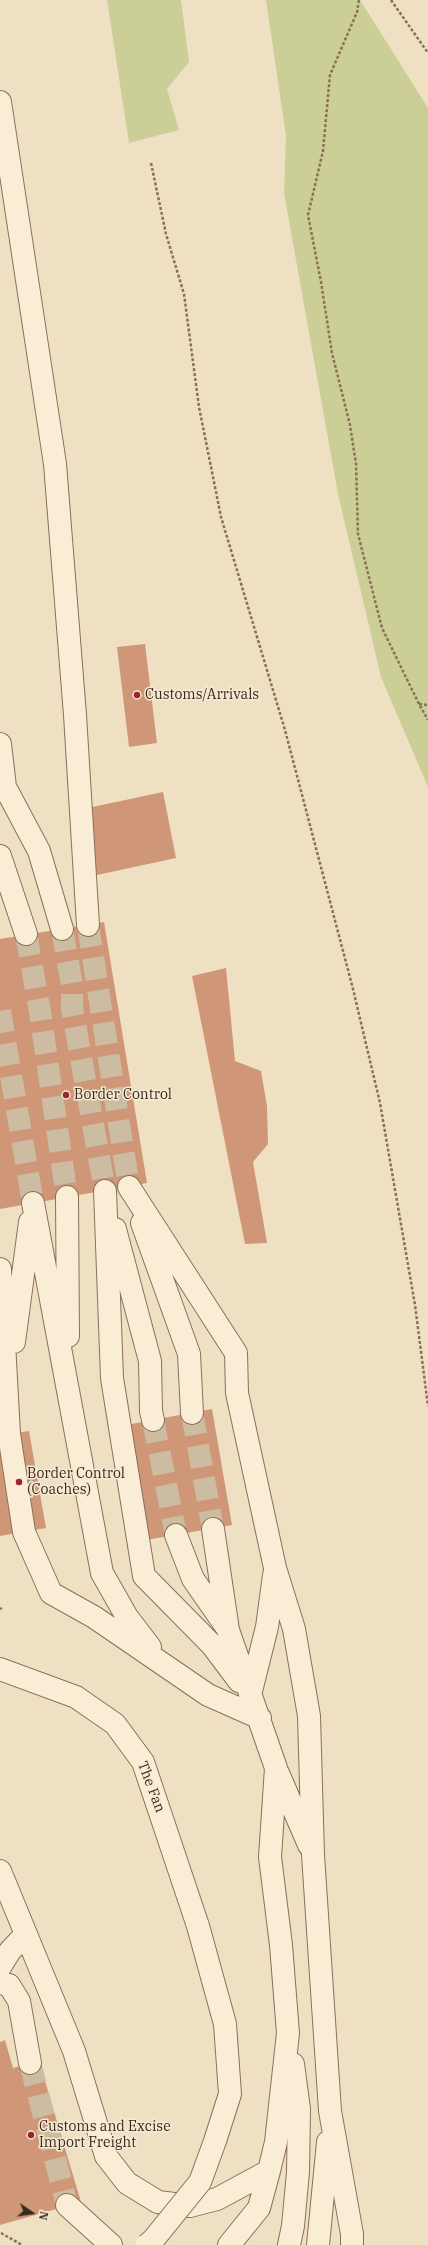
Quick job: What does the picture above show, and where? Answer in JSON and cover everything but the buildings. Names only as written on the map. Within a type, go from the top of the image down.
[{"type":"lane","points":[[0,102],[55,464],[75,715],[88,925]]},
{"type":"lane","points":[[0,744],[5,787],[39,851],[62,929]]},
{"type":"lane","points":[[0,856],[26,934]]},
{"type":"lane","points":[[192,1413],[189,1354],[129,1187],[236,1353],[237,1394],[275,1568],[294,1629],[309,1716],[313,1855],[330,2111],[352,2234],[352,2245]]},
{"type":"lane","points":[[153,1420],[150,1411],[150,1361],[105,1191],[112,1378],[144,1576],[212,1645],[250,1695]]},
{"type":"lane","points":[[67,1197],[68,1389]]},
{"type":"lane","points":[[6,1395],[33,1203],[102,1573],[126,1617],[163,1664]]},
{"type":"lane","points":[[0,1269],[8,1434],[24,1532],[51,1592],[94,1616],[208,1695],[260,1718]]},
{"type":"lane","points":[[212,1529],[228,1630],[250,1695],[260,1718],[276,1768],[313,1855]]},
{"type":"lane","points":[[176,1535],[193,1578],[228,1630]]},
{"type":"lane","points":[[250,1695],[267,1627],[275,1568]]},
{"type":"lane","points":[[0,1669],[29,1681]]},
{"type":"lane","points":[[0,1680],[29,1681]]},
{"type":"lane","name":"The Fan","points":[[29,1681],[76,1697],[115,1724],[143,1762],[198,1926],[225,2024],[230,2094],[215,2141],[200,2182],[153,2240],[147,2245]]},
{"type":"lane","points":[[276,1768],[270,1857],[281,1945],[288,2033],[299,2109],[298,2172],[293,2226],[289,2245]]},
{"type":"lane","points":[[0,1871],[74,2051],[106,2156],[127,2183],[158,2202],[190,2206],[217,2199],[269,2171]]},
{"type":"lane","points":[[0,1967],[10,1951],[26,1934]]},
{"type":"lane","points":[[0,1982],[9,1985],[19,2001],[30,2063]]},
{"type":"lane","points":[[229,2245],[258,2208],[269,2171],[276,2142],[288,2033]]},
{"type":"lane","points":[[318,2245],[321,2235],[330,2111]]},
{"type":"lane","points":[[68,2205],[111,2245]]},
{"type":"path","points":[[359,0],[357,12],[330,75],[323,151],[308,215],[322,282],[332,353],[350,425],[356,464],[358,534],[382,628],[428,720]]},
{"type":"path","points":[[391,0],[428,54]]},
{"type":"path","points":[[151,163],[166,234],[184,294],[199,407],[221,517],[285,730],[353,989],[380,1103],[415,1305],[428,1406]]},
{"type":"path","points":[[419,704],[428,705]]},
{"type":"path","points":[[1,2233],[22,2245]]},
{"type":"green space","points":[[107,0],[181,0],[189,62],[167,89],[179,130],[129,143]]},
{"type":"green space","points":[[266,0],[360,0],[428,108],[428,787],[381,677],[338,494],[284,193],[286,136]]},
{"type":"tunnel","points":[[88,925],[129,1187]]},
{"type":"tunnel","points":[[62,929],[72,985],[72,1008],[105,1191]]},
{"type":"tunnel","points":[[26,934],[40,1012],[67,1197]]},
{"type":"tunnel","points":[[0,1011],[33,1203]]},
{"type":"tunnel","points":[[192,1413],[213,1529]]},
{"type":"tunnel","points":[[153,1420],[176,1535]]},
{"type":"tunnel","points":[[30,2063],[67,2205]]},
{"type":"place","name":"Customs/Arrivals","points":[[137,695]]},
{"type":"place","name":"Border Control","points":[[66,1095]]},
{"type":"place","name":"Border Control (Coaches)","points":[[19,1482]]},
{"type":"place","name":"Customs and Excise Import Freight","points":[[31,2135]]}]
